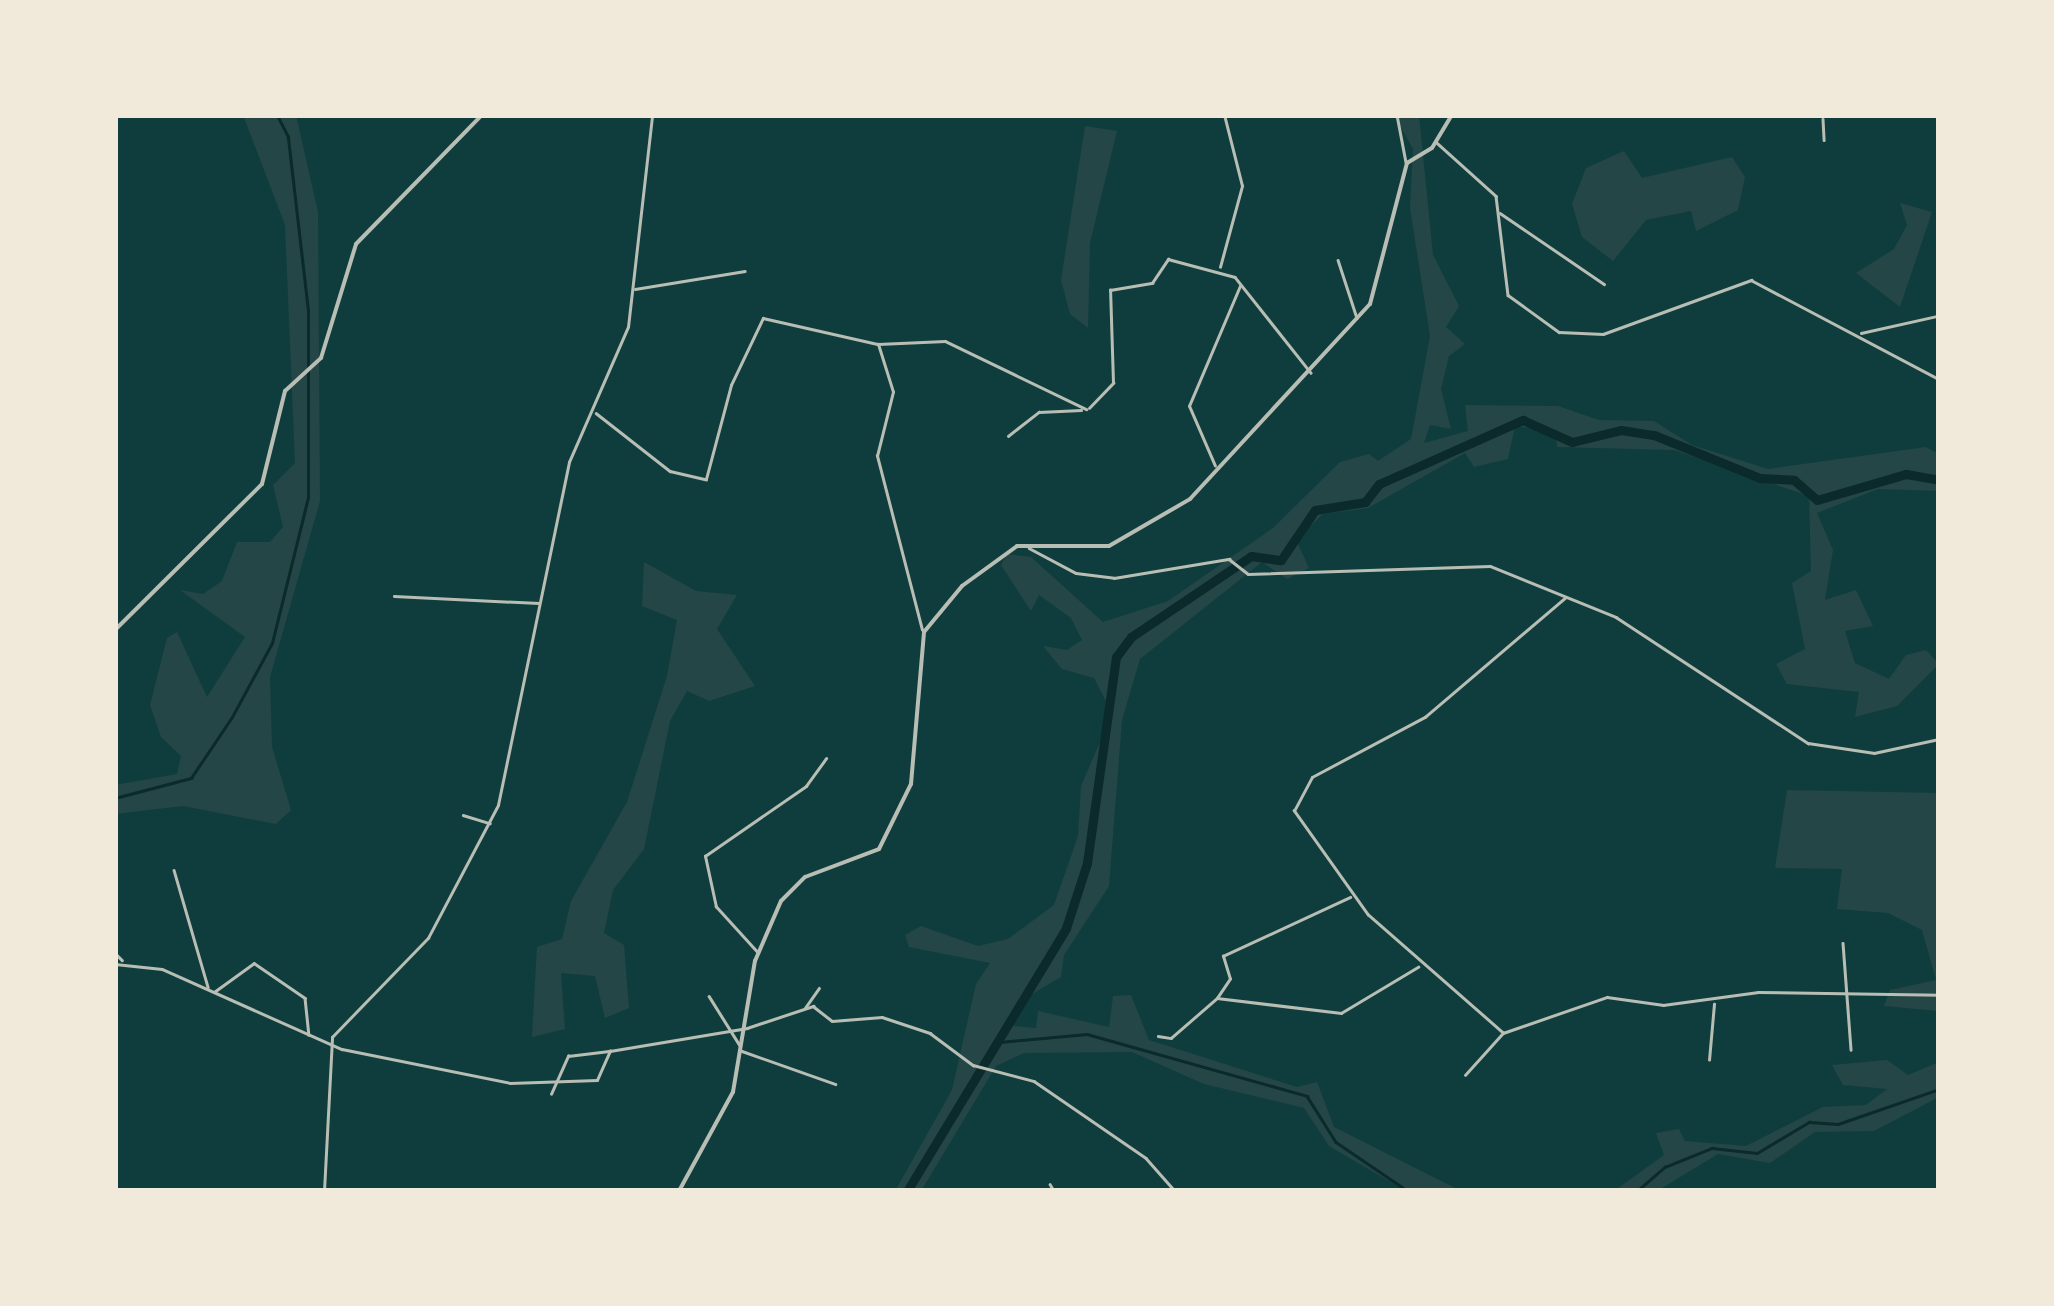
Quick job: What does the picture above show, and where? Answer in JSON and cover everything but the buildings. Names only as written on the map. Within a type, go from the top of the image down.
[{"type":"street","points":[[115,630],[262,484],[284,392],[321,358],[356,244],[482,115]]},
{"type":"street","points":[[324,1191],[330,1045],[428,938],[492,824],[569,462],[594,411],[634,289],[652,115]]},
{"type":"street","points":[[1219,269],[1242,186],[1224,115]]},
{"type":"street","points":[[924,632],[962,586],[1018,546],[1078,550],[1126,540],[1190,499],[1215,466],[1311,373],[1358,320],[1376,292],[1407,164],[1397,115]]},
{"type":"street","points":[[1407,164],[1436,142],[1452,115]]},
{"type":"street","points":[[1791,115],[1822,119],[1900,115]]},
{"type":"street","points":[[1822,119],[1824,140]]},
{"type":"street","points":[[1436,142],[1489,186],[1499,213],[1508,294],[1558,332],[1603,334],[1744,280],[1858,334],[1939,379]]},
{"type":"street","points":[[1499,213],[1604,284]]},
{"type":"street","points":[[1008,436],[1039,412],[1086,409],[1113,384],[1112,288],[1155,282],[1168,259],[1219,269],[1240,285],[1311,373]]},
{"type":"street","points":[[1338,260],[1358,320]]},
{"type":"street","points":[[634,289],[745,272]]},
{"type":"street","points":[[1215,466],[1188,406],[1240,285]]},
{"type":"street","points":[[1858,334],[1938,316]]},
{"type":"street","points":[[594,411],[670,471],[706,479],[731,385],[763,318],[878,344],[945,341],[1086,409]]},
{"type":"street","points":[[679,1191],[721,1120],[744,1055],[758,953],[796,883],[858,863],[885,839],[912,779],[924,632],[877,456],[893,392],[878,344]]},
{"type":"street","points":[[1018,546],[1098,577],[1229,559],[1248,574],[1482,566],[1566,596],[1662,644],[1756,717],[1808,743],[1874,753],[1939,739]]},
{"type":"street","points":[[394,596],[541,603]]},
{"type":"street","points":[[1503,1033],[1420,967],[1351,896],[1296,821],[1301,788],[1425,716],[1557,613],[1566,596]]},
{"type":"street","points":[[758,953],[716,907],[705,854],[806,786],[826,758]]},
{"type":"street","points":[[463,815],[492,824]]},
{"type":"street","points":[[174,870],[211,991]]},
{"type":"street","points":[[1158,1036],[1171,1038],[1217,998],[1230,979],[1224,956],[1351,896]]},
{"type":"street","points":[[1843,942],[1851,1050]]},
{"type":"street","points":[[115,953],[124,961],[211,991],[330,1045],[474,1079],[599,1079],[610,1051]]},
{"type":"street","points":[[115,964],[124,961]]},
{"type":"street","points":[[211,991],[254,962],[305,998],[309,1037]]},
{"type":"street","points":[[1217,998],[1328,1015],[1420,967]]},
{"type":"street","points":[[551,1094],[550,1082],[573,1054],[747,1028],[804,1008],[819,988]]},
{"type":"street","points":[[1465,1075],[1503,1033],[1612,997],[1714,1002],[1758,992],[1939,995]]},
{"type":"street","points":[[709,996],[723,1031],[744,1055],[835,1084]]},
{"type":"street","points":[[1709,1060],[1714,1002]]},
{"type":"street","points":[[804,1008],[832,1021],[897,1020],[980,1066],[1044,1088],[1146,1158],[1176,1191]]},
{"type":"street","points":[[1050,1184],[1054,1191]]},
{"type":"shaded area","points":[[243,115],[296,115],[318,212],[320,501],[270,677],[272,747],[291,810],[276,824],[183,806],[115,814],[115,785],[177,774],[181,756],[161,737],[150,705],[167,638],[177,632],[207,697],[245,637],[180,590],[203,594],[222,581],[237,542],[270,542],[283,527],[273,485],[295,463],[285,225]]},
{"type":"shaded area","points":[[1394,115],[1419,115],[1433,255],[1459,306],[1446,327],[1465,344],[1449,356],[1441,389],[1451,429],[1430,425],[1424,443],[1468,431],[1465,405],[1558,406],[1599,420],[1654,421],[1692,445],[1768,469],[1926,447],[1939,454],[1939,491],[1878,489],[1817,513],[1833,550],[1825,600],[1856,590],[1873,626],[1845,631],[1855,663],[1889,679],[1906,655],[1926,650],[1939,664],[1897,706],[1855,717],[1859,692],[1787,684],[1776,664],[1805,649],[1792,583],[1811,571],[1809,496],[1674,450],[1557,447],[1556,432],[1515,426],[1508,459],[1474,467],[1465,453],[1368,508],[1323,514],[1296,540],[1309,568],[1287,579],[1262,562],[1140,659],[1122,720],[1109,886],[1064,955],[1061,977],[1022,1000],[1013,1026],[1036,1028],[1038,1011],[1109,1027],[1113,996],[1131,995],[1149,1040],[1297,1087],[1317,1082],[1334,1127],[1461,1191],[1406,1191],[1329,1146],[1304,1108],[1204,1084],[1132,1052],[1024,1053],[996,1066],[921,1191],[895,1191],[952,1090],[976,984],[990,963],[909,947],[905,935],[921,926],[978,946],[1008,939],[1054,905],[1078,836],[1081,786],[1106,728],[1109,707],[1094,678],[1062,669],[1043,646],[1067,650],[1082,640],[1071,618],[1039,595],[1031,611],[1001,565],[1007,554],[1031,557],[1103,622],[1168,601],[1273,528],[1340,462],[1369,454],[1378,461],[1411,439],[1430,336],[1410,208],[1413,149]]},
{"type":"shaded area","points":[[1085,126],[1117,131],[1090,243],[1088,328],[1070,314],[1061,280]]},
{"type":"shaded area","points":[[1624,151],[1642,178],[1732,157],[1745,177],[1738,210],[1696,231],[1691,211],[1646,220],[1613,261],[1582,237],[1572,204],[1586,168]]},
{"type":"shaded area","points":[[1900,203],[1932,212],[1900,307],[1856,273],[1894,249],[1907,225]]},
{"type":"shaded area","points":[[644,562],[696,591],[737,595],[717,629],[755,686],[709,701],[687,691],[670,721],[644,849],[613,890],[604,933],[624,945],[629,1008],[605,1018],[595,976],[561,973],[565,1029],[532,1037],[537,947],[562,939],[571,901],[627,802],[667,676],[677,620],[642,606]]},
{"type":"shaded area","points":[[1787,790],[1939,793],[1939,1011],[1884,1006],[1890,990],[1936,980],[1922,930],[1888,913],[1837,909],[1842,869],[1775,868]]},
{"type":"shaded area","points":[[1887,1060],[1908,1075],[1939,1062],[1939,1097],[1874,1131],[1815,1132],[1770,1163],[1718,1154],[1657,1191],[1614,1191],[1664,1155],[1656,1133],[1679,1129],[1685,1141],[1746,1146],[1823,1107],[1866,1105],[1887,1089],[1843,1085],[1832,1065]]},
{"type":"waterway","points":[[115,798],[191,778],[232,717],[272,643],[308,498],[308,311],[288,137],[277,115]]},
{"type":"waterway","points":[[907,1191],[1066,928],[1087,863],[1116,657],[1131,637],[1251,556],[1281,560],[1315,510],[1365,502],[1379,484],[1523,420],[1572,442],[1621,430],[1654,435],[1760,478],[1794,480],[1817,500],[1906,474],[1939,480]]},
{"type":"waterway","points":[[1000,1042],[1087,1034],[1307,1096],[1336,1142],[1408,1191]]},
{"type":"waterway","points":[[1637,1191],[1665,1167],[1712,1148],[1757,1153],[1809,1122],[1838,1124],[1939,1089]]}]
